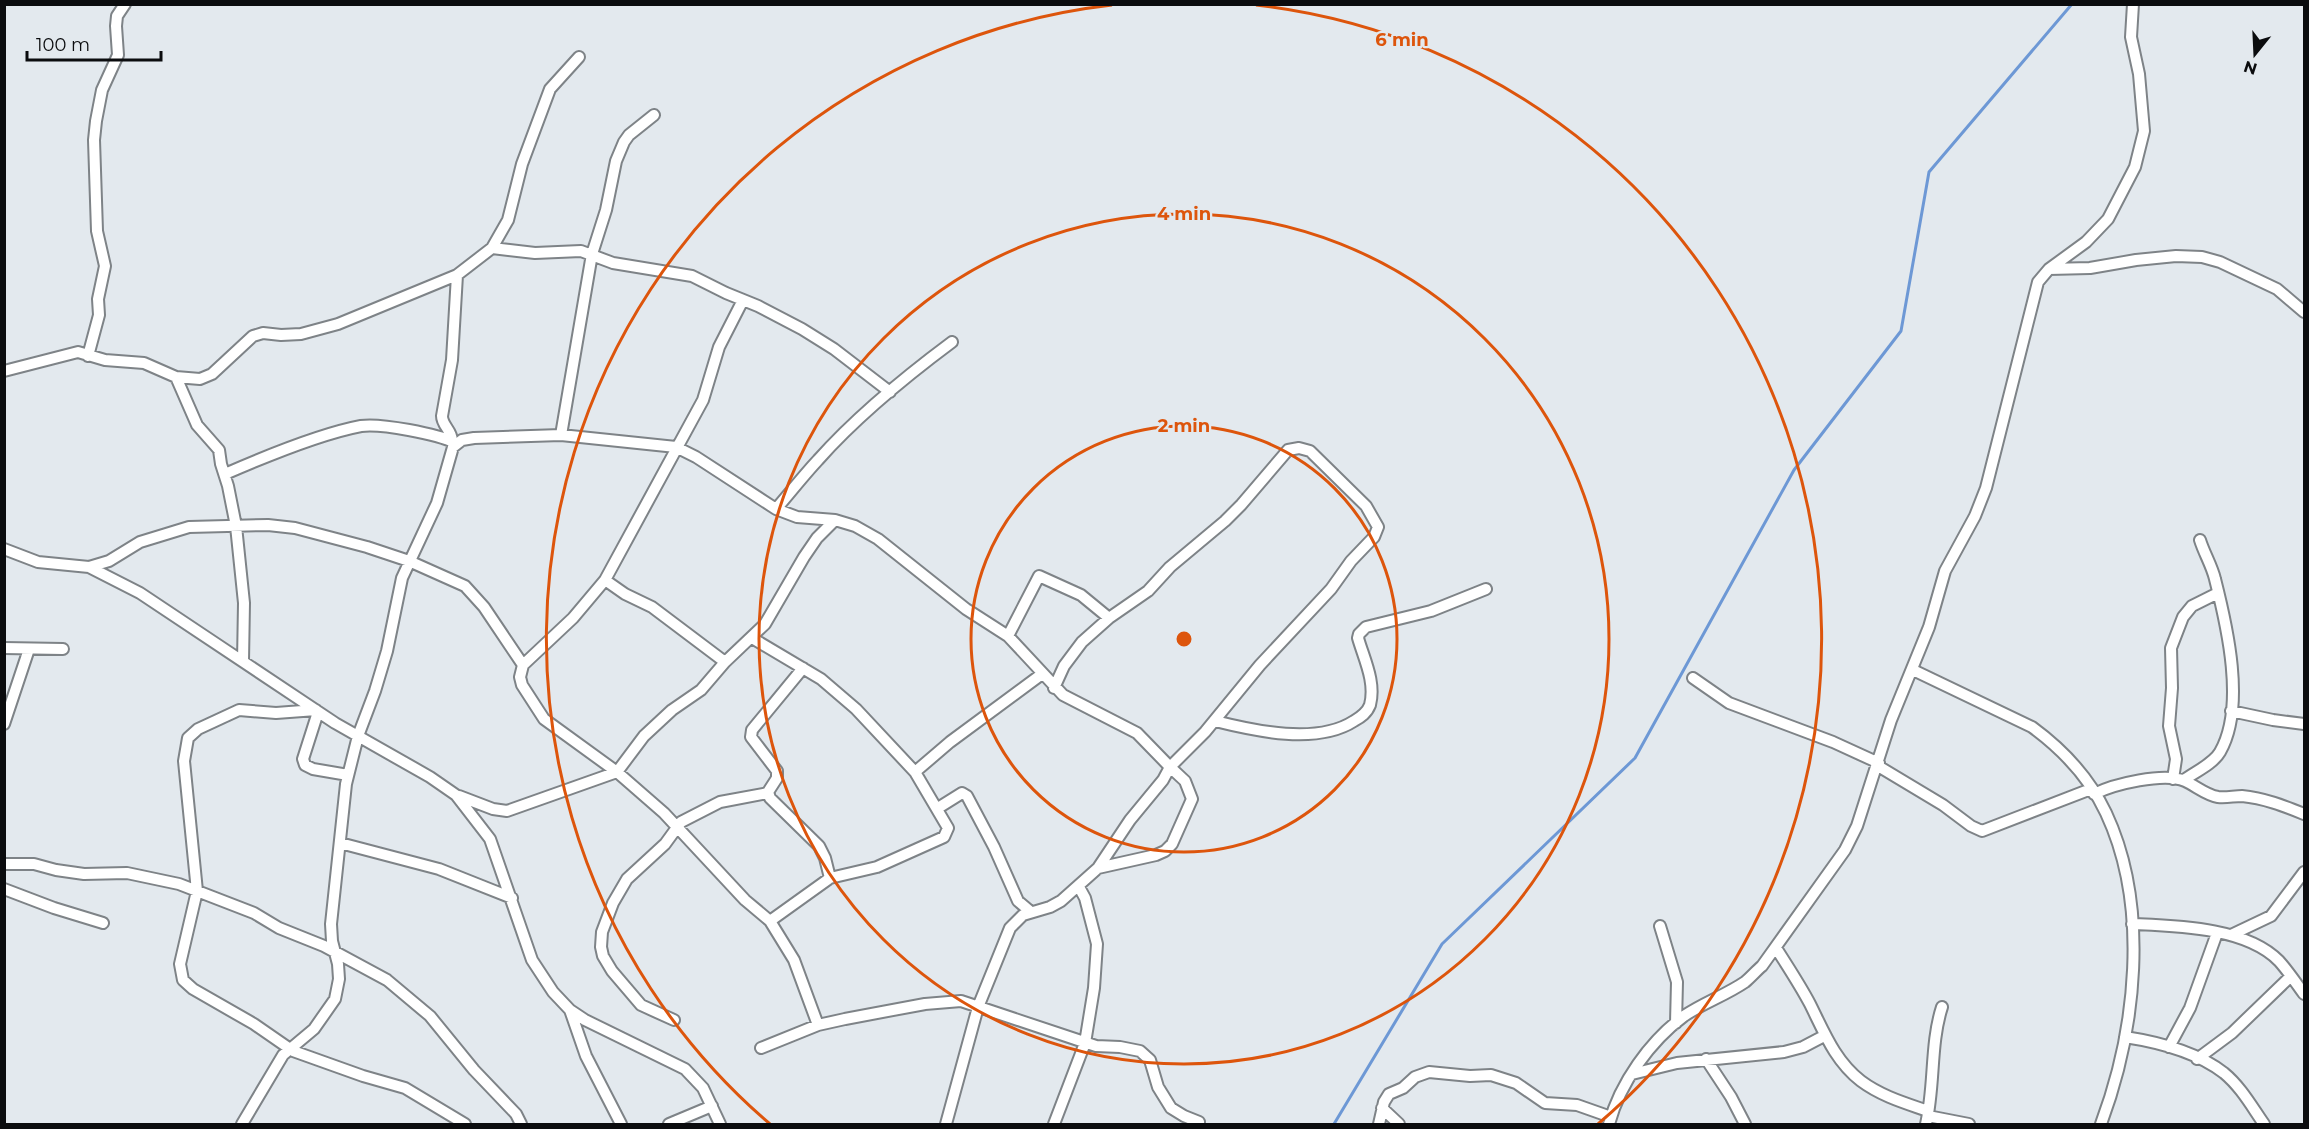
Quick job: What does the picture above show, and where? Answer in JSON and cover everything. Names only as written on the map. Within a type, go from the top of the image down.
[{"type":"street","points":[[88,356],[99,315],[98,299],[105,266],[97,231],[94,140],[102,90],[118,55],[117,16],[124,4]]},
{"type":"street","points":[[1379,1125],[1382,1108],[1389,1094],[1403,1088],[1415,1077],[1429,1072],[1470,1076],[1491,1075],[1516,1083],[1545,1103],[1577,1104],[1610,1121],[1641,1060],[1676,1023],[1745,982],[1762,966],[1845,850],[1857,826],[1892,720],[1929,627],[1945,571],[1975,516],[1986,488],[2031,302],[2038,282],[2049,269],[2086,242],[2108,219],[2135,167],[2144,131],[2139,74],[2132,37],[2133,4]]},
{"type":"street","points":[[4,371],[75,352],[105,360],[144,363],[176,377],[191,379],[207,377],[245,342],[259,334],[301,334],[319,330],[395,302],[457,275],[492,248],[510,213],[522,164],[550,89],[579,57]]},
{"type":"street","points":[[561,435],[592,254],[606,210],[619,151],[629,135],[654,115]]},
{"type":"street","points":[[492,248],[535,253],[581,251],[613,263],[692,276],[768,311],[810,334],[890,392]]},
{"type":"street","points":[[2049,269],[2090,268],[2176,256],[2202,257],[2220,262],[2277,289],[2304,312]]},
{"type":"street","points":[[242,1125],[289,1048],[314,1029],[335,999],[339,979],[331,924],[348,775],[358,736],[384,661],[402,578],[437,503],[454,442],[452,434],[443,424],[442,416],[452,360],[457,275]]},
{"type":"street","points":[[743,300],[722,341],[703,399],[605,580],[573,618],[523,665],[520,677],[522,685],[544,719],[617,772],[677,825],[745,900],[770,921],[794,960],[818,1025]]},
{"type":"street","points":[[776,509],[818,459],[890,392],[952,342]]},
{"type":"street","points":[[176,377],[197,425],[219,450],[225,474],[236,526],[244,603],[243,661]]},
{"type":"street","points":[[225,474],[274,454],[363,426],[389,427],[430,434],[454,442],[474,438],[561,435],[676,447],[696,457],[776,509],[810,519],[835,520],[855,526],[878,539],[966,609],[1008,636],[1054,688],[1072,701],[1137,733],[1185,781],[1192,799],[1172,844],[1165,851],[1156,855],[1098,868]]},
{"type":"street","points":[[946,1125],[978,1006],[1005,937],[1016,920],[1031,912],[1050,907],[1079,887],[1098,868],[1130,820],[1163,780],[1170,767],[1215,721],[1260,665],[1331,589],[1377,531],[1374,518],[1366,506],[1310,450],[1299,448],[1288,450],[1240,506],[1170,567],[1148,591],[1108,618],[1073,653],[1054,688]]},
{"type":"street","points":[[4,549],[38,562],[89,567],[161,605],[317,711],[430,777],[456,795],[493,809],[507,811],[617,772],[644,736],[679,705],[701,690],[724,662],[752,638],[771,615],[800,564],[818,538],[835,520]]},
{"type":"street","points":[[89,567],[109,561],[140,542],[171,531],[198,526],[274,525],[295,528],[409,561],[465,586],[473,593],[523,665]]},
{"type":"street","points":[[2179,780],[2213,759],[2220,752],[2229,726],[2233,661],[2215,576],[2200,540]]},
{"type":"street","points":[[1008,636],[1039,576],[1082,595],[1108,618]]},
{"type":"street","points":[[605,580],[621,592],[652,607],[724,662]]},
{"type":"street","points":[[1215,721],[1245,729],[1280,733],[1321,732],[1348,725],[1367,711],[1370,701],[1370,674],[1358,638],[1361,631],[1366,627],[1386,621],[1431,611],[1486,589]]},
{"type":"street","points":[[2179,780],[2169,726],[2172,688],[2171,648],[2182,617],[2192,606],[2218,593]]},
{"type":"street","points":[[752,638],[838,692],[915,772],[948,828],[944,837],[877,867],[830,878],[770,921]]},
{"type":"street","points":[[4,648],[63,649]]},
{"type":"street","points":[[4,724],[29,648]]},
{"type":"street","points":[[674,1020],[651,1011],[633,998],[612,972],[601,947],[602,932],[621,888],[634,872],[665,844],[677,825],[712,805],[768,793],[778,776],[777,771],[752,740],[752,730],[803,668]]},
{"type":"street","points":[[1913,670],[2032,727],[2048,739],[2076,768],[2105,813],[2123,859],[2131,904],[2132,978],[2125,1037],[2112,1094],[2101,1125]]},
{"type":"street","points":[[915,772],[1042,674]]},
{"type":"street","points":[[1693,678],[1729,703],[1833,742],[1878,764],[1982,831],[2092,791],[2134,781],[2179,780],[2210,795],[2265,800],[2304,814]]},
{"type":"street","points":[[317,711],[276,713],[239,710],[198,729],[188,738],[184,761],[197,891],[180,964],[183,980],[192,989],[254,1024],[302,1055],[363,1077],[405,1088],[465,1125]]},
{"type":"street","points":[[317,711],[305,753],[305,765],[313,770],[348,775]]},
{"type":"street","points":[[2230,711],[2304,724]]},
{"type":"street","points":[[768,793],[770,798],[819,846],[830,878]]},
{"type":"street","points":[[938,808],[963,793],[967,796],[994,847],[1018,901],[1031,912]]},
{"type":"street","points":[[456,795],[490,839],[532,960],[553,992],[570,1010],[601,1029],[685,1069],[703,1088],[720,1125]]},
{"type":"street","points":[[340,843],[440,869],[512,898]]},
{"type":"street","points":[[4,864],[33,864],[84,874],[127,873],[179,884],[254,913],[279,928],[310,939],[387,980],[430,1016],[474,1070],[516,1114],[521,1125]]},
{"type":"street","points":[[2231,936],[2271,916],[2304,872]]},
{"type":"street","points":[[1054,1125],[1085,1043],[1094,988],[1097,951],[1086,904],[1079,887]]},
{"type":"street","points":[[4,889],[103,923]]},
{"type":"street","points":[[2132,924],[2217,933],[2242,938],[2278,960],[2304,994]]},
{"type":"street","points":[[1660,926],[1677,982],[1676,1023]]},
{"type":"street","points":[[2169,1047],[2190,1008],[2217,933]]},
{"type":"street","points":[[1776,948],[1803,992],[1824,1036],[1846,1068],[1861,1081],[1927,1117],[1969,1125]]},
{"type":"street","points":[[2198,1059],[2232,1033],[2291,976]]},
{"type":"street","points":[[761,1048],[818,1025],[926,1004],[961,1001],[1085,1043],[1131,1049],[1146,1055],[1158,1087],[1171,1108],[1199,1122]]},
{"type":"street","points":[[1927,1117],[1934,1068],[1934,1040],[1942,1007]]},
{"type":"street","points":[[570,1010],[586,1056],[621,1125]]},
{"type":"street","points":[[1632,1074],[1677,1063],[1784,1052],[1803,1047],[1824,1036]]},
{"type":"street","points":[[2125,1037],[2169,1047],[2198,1059],[2224,1074],[2240,1090],[2264,1125]]},
{"type":"street","points":[[1706,1059],[1731,1097],[1745,1125]]},
{"type":"street","points":[[669,1125],[712,1106]]},
{"type":"street","points":[[1382,1108],[1399,1125]]},
{"type":"waterway","points":[[1334,1124],[1442,944],[1635,758],[1794,470],[1901,331],[1929,172],[2072,4]]}]
